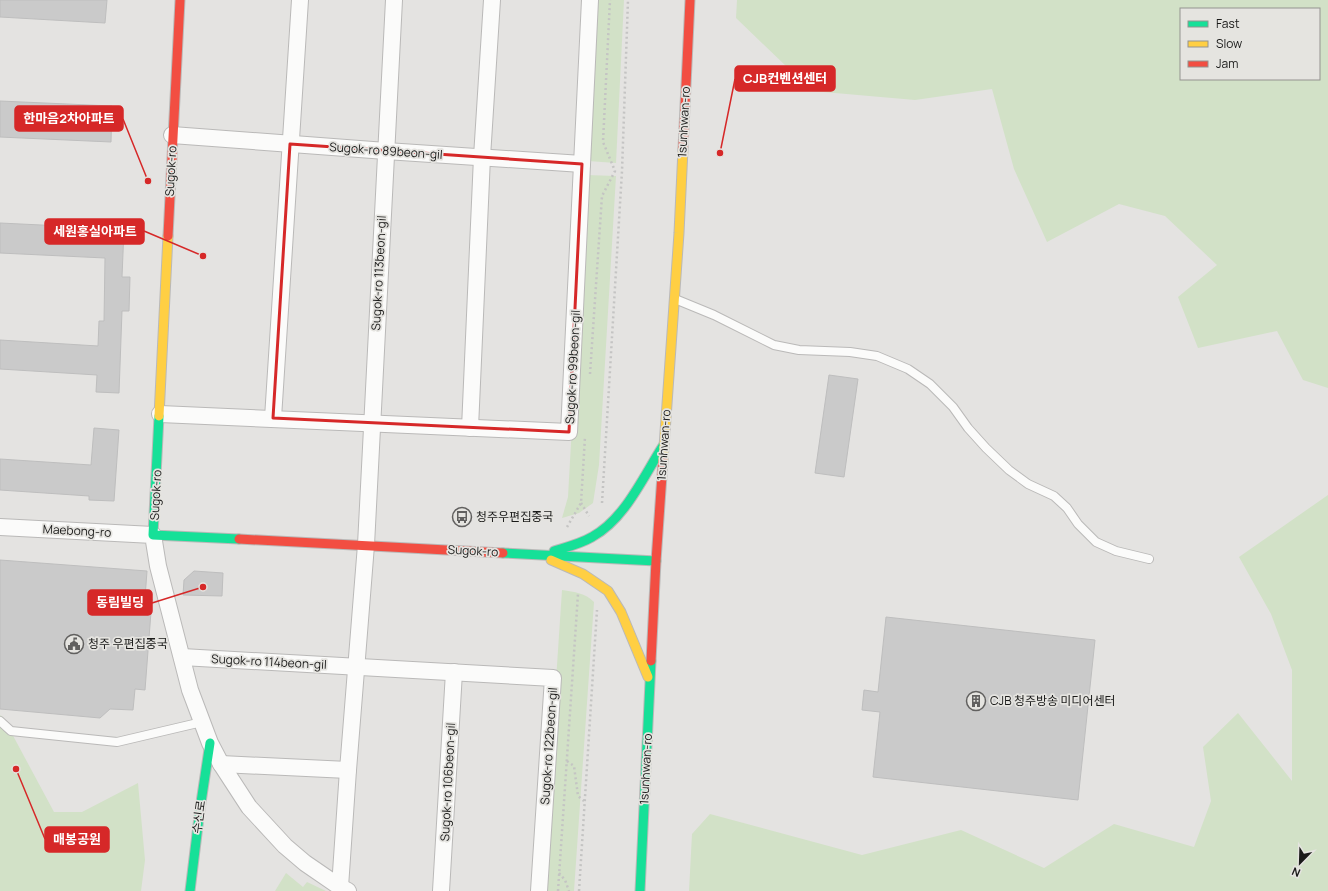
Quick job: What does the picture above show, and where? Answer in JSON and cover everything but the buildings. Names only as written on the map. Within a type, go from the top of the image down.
[{"type":"street","name":"Sugok-ro","points":[[180,0],[172,135],[154,535],[656,561]]},
{"type":"street","name":"Sugok-ro 113beon-gil","points":[[366,545],[371,423],[394,0]]},
{"type":"street","points":[[582,164],[590,0]]},
{"type":"street","name":"1sunhwan-ro","points":[[640,891],[656,561],[679,233],[690,0]]},
{"type":"street","points":[[273,418],[300,2]]},
{"type":"street","points":[[470,428],[482,157],[492,4]]},
{"type":"street","name":"Sugok-ro 89beon-gil","points":[[172,135],[582,164]]},
{"type":"street","name":"Sugok-ro 99beon-gil","points":[[160,414],[570,432],[582,164]]},
{"type":"street","points":[[541,555],[587,540],[598,534],[619,514],[664,444]]},
{"type":"street","name":"Maebong-ro","points":[[0,526],[154,535]]},
{"type":"street","points":[[154,535],[158,566],[190,690],[210,743],[221,764],[249,807],[285,846],[306,863],[344,889]]},
{"type":"street","points":[[344,889],[348,770],[366,545]]},
{"type":"street","points":[[541,555],[583,574],[608,591],[621,612],[650,683]]},
{"type":"street","name":"Sugok-ro 114beon-gil","points":[[182,657],[356,667]]},
{"type":"street","name":"Sugok-ro 122beon-gil","points":[[356,667],[553,678],[539,891]]},
{"type":"street","name":"Sugok-ro 106beon-gil","points":[[441,891],[454,672]]},
{"type":"street","name":"수신로","points":[[190,891],[210,743]]},
{"type":"street","points":[[221,764],[348,770]]},
{"type":"lane","points":[[674,299],[714,315],[774,345],[799,350],[850,352],[877,356],[908,369],[935,388],[953,407],[968,428],[986,448],[1009,470],[1028,484],[1054,496],[1067,508],[1078,524],[1096,542],[1116,550],[1149,559]]},
{"type":"lane","points":[[0,721],[11,731],[117,742],[202,722]]},
{"type":"path","points":[[590,377],[602,196],[615,171],[603,142],[610,0]]},
{"type":"path","points":[[602,504],[622,171],[628,0]]},
{"type":"path","points":[[566,529],[580,503],[586,432]]},
{"type":"path","points":[[580,503],[591,519]]},
{"type":"path","points":[[558,891],[578,591]]},
{"type":"path","points":[[579,891],[597,609]]},
{"type":"path","points":[[567,760],[574,766],[578,796],[584,801]]},
{"type":"path","points":[[559,873],[565,880],[569,891]]},
{"type":"highlighted area","points":[[290,144],[582,164],[569,432],[273,418]]},
{"type":"green space","points":[[596,0],[624,0],[616,163],[588,161]]},
{"type":"green space","points":[[737,0],[1328,0],[1328,388],[1303,380],[1277,331],[1198,348],[1178,297],[1217,265],[1165,216],[1119,204],[1047,242],[1014,169],[992,89],[915,100],[812,91],[736,18]]},
{"type":"green space","points":[[586,175],[616,176],[599,465],[593,503],[579,513],[562,518],[568,497]]},
{"type":"green space","points":[[1328,495],[1328,891],[689,891],[692,834],[710,814],[862,855],[961,830],[1044,868],[1114,824],[1194,847],[1211,801],[1203,747],[1238,713],[1292,781],[1292,670],[1271,614],[1239,557]]},
{"type":"green space","points":[[562,590],[583,595],[594,602],[574,891],[542,891]]},
{"type":"green space","points":[[0,715],[3,717],[54,812],[82,812],[138,783],[145,860],[141,891],[0,891]]},
{"type":"green space","points":[[286,873],[303,887],[307,882],[326,891],[275,891]]},
{"type":"traffic: fast","points":[[159,416],[153,535],[239,539]]},
{"type":"traffic: fast","points":[[554,551],[592,537],[614,520],[632,496],[663,446]]},
{"type":"traffic: fast","points":[[503,553],[656,561]]},
{"type":"traffic: fast","points":[[640,891],[651,661]]},
{"type":"traffic: fast","points":[[190,891],[210,743]]},
{"type":"traffic: slow","points":[[663,461],[679,233],[683,149]]},
{"type":"traffic: slow","points":[[159,416],[168,236]]},
{"type":"traffic: slow","points":[[551,560],[583,574],[608,591],[621,612],[648,677]]},
{"type":"traffic: jam","points":[[168,236],[180,0]]},
{"type":"traffic: jam","points":[[683,149],[690,0]]},
{"type":"traffic: jam","points":[[651,661],[663,461]]},
{"type":"traffic: jam","points":[[239,539],[503,553]]},
{"type":"place","name":"CJB컨벤션센터","points":[[720,153]]},
{"type":"place","name":"한마음2차아파트","points":[[148,181]]},
{"type":"place","name":"세원홍실아파트","points":[[203,256]]},
{"type":"place","name":"청주우편집중국","points":[[462,517]]},
{"type":"place","name":"동림빌딩","points":[[203,587]]},
{"type":"place","name":"청주 우편집중국","points":[[74,644]]},
{"type":"place","name":"CJB 청주방송 미디어센터","points":[[976,701]]},
{"type":"place","name":"매봉공원","points":[[16,769]]}]
